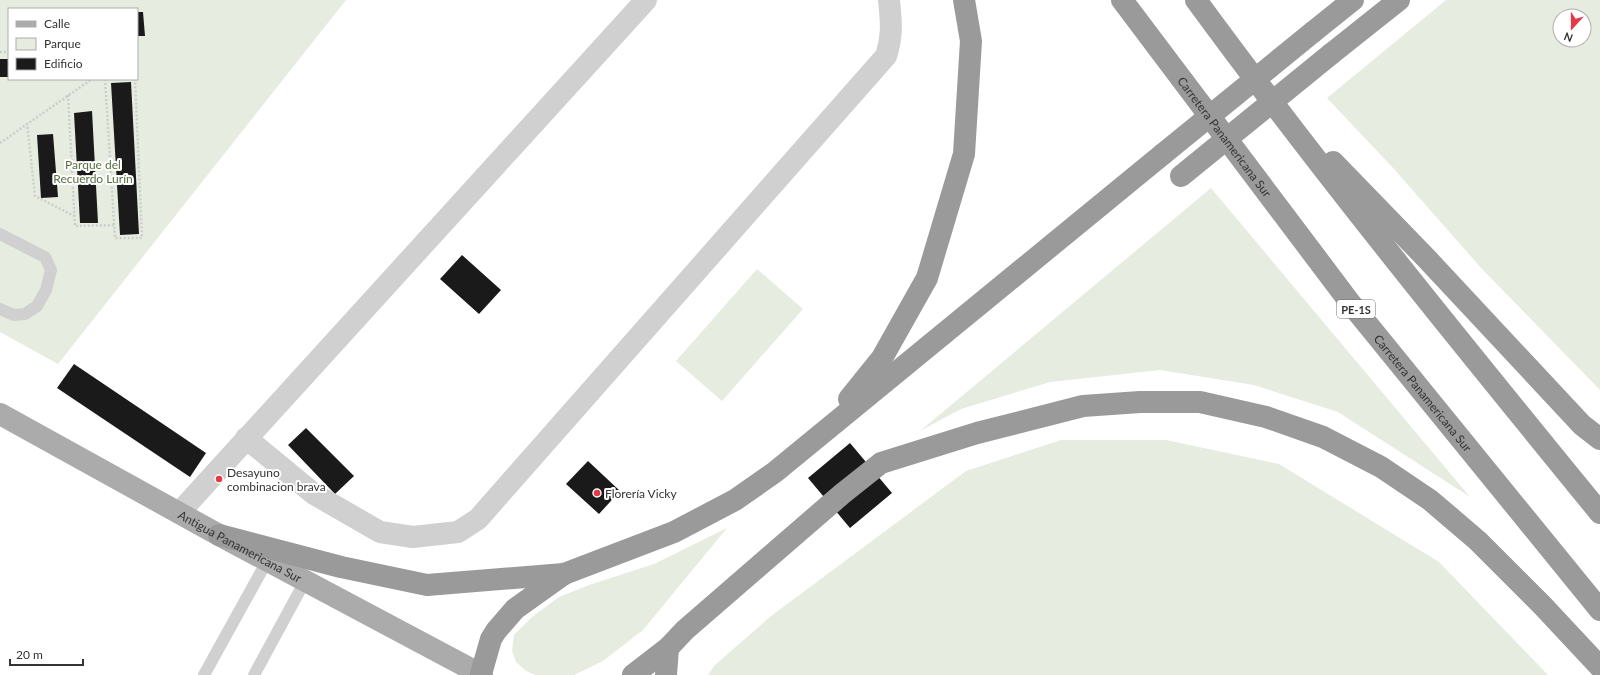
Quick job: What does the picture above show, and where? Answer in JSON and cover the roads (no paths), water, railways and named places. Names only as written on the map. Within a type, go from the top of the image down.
[{"type":"highway","points":[[819,436],[882,358],[927,278],[964,154],[971,40],[964,0]]},
{"type":"highway","name":"Carretera Panamericana Sur","points":[[1122,0],[1351,304],[1600,610]]},
{"type":"highway","points":[[1196,0],[1258,85],[1393,259],[1600,513]]},
{"type":"highway","points":[[482,675],[491,639],[515,609],[564,574],[674,532],[734,500],[775,472],[1353,0]]},
{"type":"highway","points":[[1181,176],[1399,0]]},
{"type":"highway","points":[[1258,85],[1428,260],[1582,425],[1600,439]]},
{"type":"highway","points":[[633,675],[668,648],[691,625],[842,494],[881,463],[977,433],[1083,406],[1140,402],[1200,402],[1266,417],[1323,437],[1381,467],[1430,500],[1478,541],[1542,605],[1600,667]]},
{"type":"highway","points":[[219,535],[341,567],[427,585],[564,574]]},
{"type":"highway","points":[[666,675],[668,648]]},
{"type":"main road","name":"Antigua Panamericana Sur","points":[[0,414],[267,561],[482,675]]},
{"type":"street","points":[[179,512],[646,0]]},
{"type":"street","points":[[246,438],[314,494],[380,532],[413,537],[458,532],[478,519],[886,56],[892,28],[889,0]]},
{"type":"lane","points":[[0,234],[45,257],[51,270],[46,290],[37,306],[25,314],[14,315],[0,309]]},
{"type":"lane","points":[[204,675],[267,561]]},
{"type":"lane","points":[[256,675],[305,581]]},
{"type":"place","name":"Desayuno combinacion brava","points":[[219,479]]},
{"type":"place","name":"Florería Vicky","points":[[597,493]]},
{"type":"park label","name":"Parque del Recuerdo Lurín","points":[[93,171]]}]
